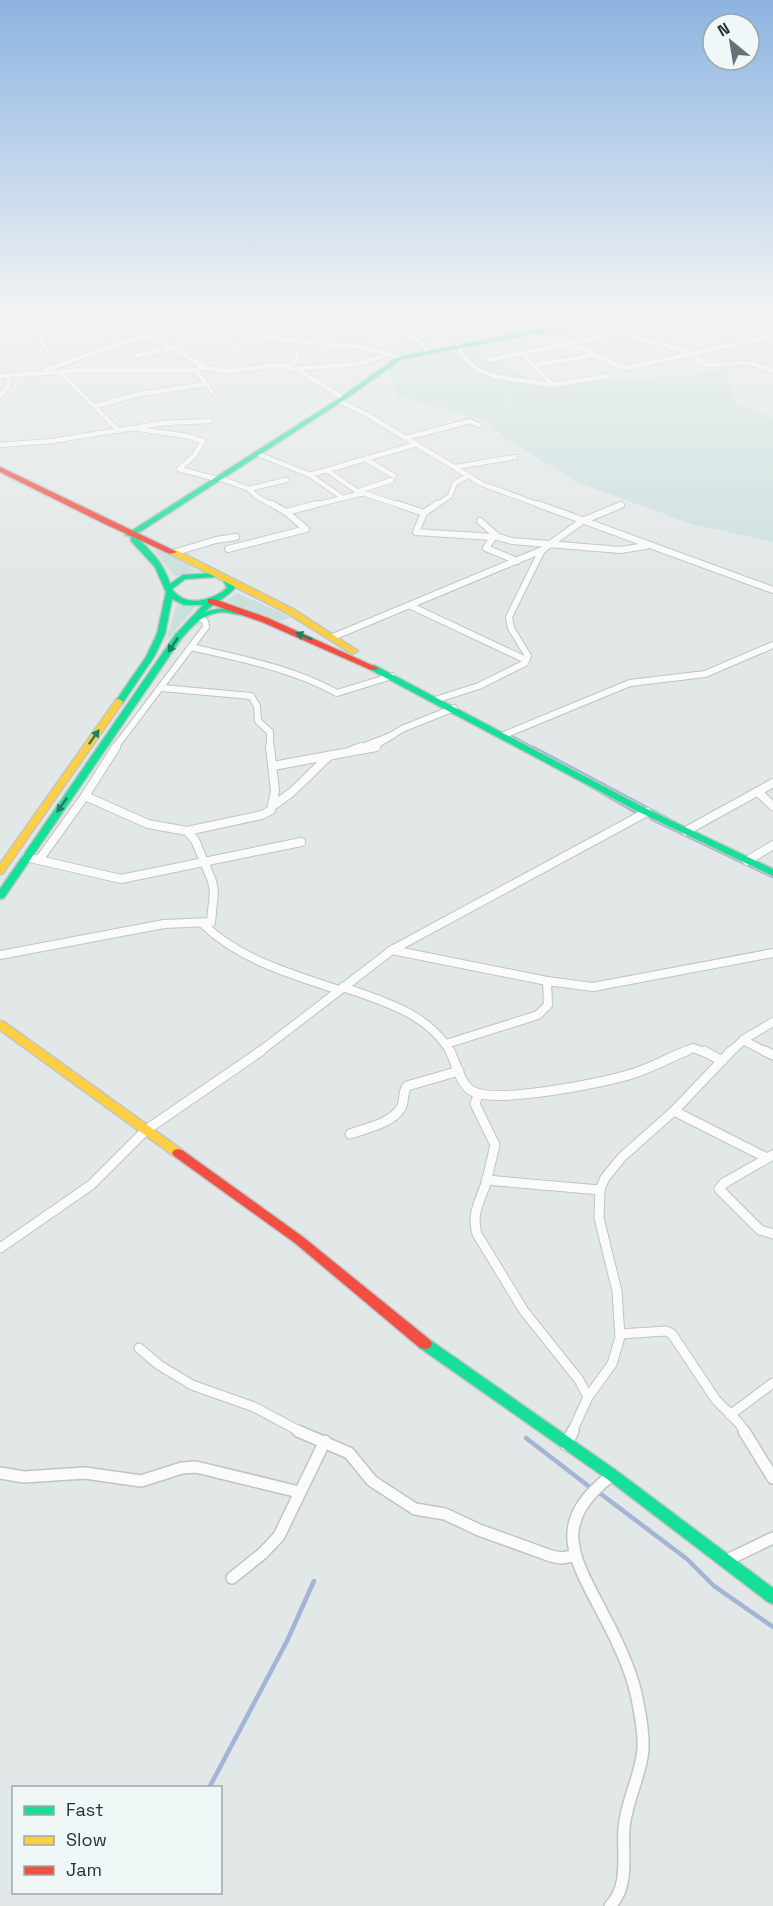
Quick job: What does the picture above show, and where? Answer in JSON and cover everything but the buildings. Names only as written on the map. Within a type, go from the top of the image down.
[{"type":"main road","points":[[129,535],[340,400]]},
{"type":"main road","points":[[0,470],[129,535],[176,552],[290,611],[392,676],[647,812],[773,873]]},
{"type":"main road","points":[[129,535],[144,549],[161,571],[170,590],[178,599],[187,602],[211,601],[247,613],[377,667]]},
{"type":"main road","points":[[0,871],[150,657],[161,634],[170,590],[175,581],[191,575],[224,578],[231,588],[229,593],[211,601],[187,625],[0,896]]},
{"type":"main road","points":[[187,625],[198,617],[221,610],[247,613]]},
{"type":"main road","points":[[0,1024],[299,1240],[415,1337],[566,1445],[612,1475],[773,1597]]},
{"type":"street","points":[[90,400],[118,430]]},
{"type":"street","points":[[96,406],[117,400]]},
{"type":"street","points":[[343,400],[491,488],[773,590]]},
{"type":"street","points":[[0,445],[52,441],[158,424],[210,421]]},
{"type":"street","points":[[406,438],[470,421],[478,425]]},
{"type":"street","points":[[132,428],[203,440],[194,456],[179,469],[218,478],[249,489],[256,496],[286,512],[306,529],[228,549]]},
{"type":"street","points":[[310,475],[417,444]]},
{"type":"street","points":[[258,454],[310,475],[343,498]]},
{"type":"street","points":[[455,467],[480,466],[494,460],[515,457]]},
{"type":"street","points":[[286,512],[359,493],[393,478],[367,460]]},
{"type":"street","points":[[328,471],[359,493],[424,513]]},
{"type":"street","points":[[468,476],[455,483],[450,495],[424,513],[416,534],[494,536],[504,540],[620,549],[648,546]]},
{"type":"street","points":[[249,489],[286,480]]},
{"type":"street","points":[[438,699],[495,679],[520,667],[528,656],[511,628],[509,617],[542,550],[582,521],[621,505]]},
{"type":"street","points":[[480,521],[489,527],[494,536]]},
{"type":"street","points":[[494,536],[486,548],[517,561]]},
{"type":"street","points":[[176,552],[216,540],[236,537]]},
{"type":"street","points":[[333,637],[542,550]]},
{"type":"street","points":[[411,606],[526,660]]},
{"type":"street","points":[[39,860],[85,796],[112,752],[192,647],[207,624],[198,617]]},
{"type":"street","points":[[504,735],[630,683],[705,674],[773,645]]},
{"type":"street","points":[[192,647],[274,666],[337,693],[392,676]]},
{"type":"street","points":[[162,688],[254,697],[258,721],[270,732],[267,743],[273,766],[274,805]]},
{"type":"street","points":[[273,766],[375,748],[396,734],[454,708]]},
{"type":"street","points":[[85,796],[148,824],[187,831],[262,815],[292,792],[328,757]]},
{"type":"street","points":[[686,831],[773,783]]},
{"type":"street","points":[[758,792],[773,806]]},
{"type":"street","points":[[0,1248],[91,1185],[146,1130],[281,1037],[392,950],[647,812]]},
{"type":"street","points":[[0,955],[164,924],[209,923],[212,920],[214,892],[212,881],[195,840],[187,831]]},
{"type":"street","points":[[26,857],[121,879],[301,842]]},
{"type":"street","points":[[747,861],[773,845]]},
{"type":"street","points":[[203,924],[209,931],[256,958],[412,1012],[446,1044],[470,1090],[478,1095],[513,1095],[607,1081],[634,1073],[693,1048],[698,1048],[722,1062]]},
{"type":"street","points":[[392,950],[580,986],[605,986],[773,953]]},
{"type":"street","points":[[446,1044],[538,1015],[548,1005],[547,981]]},
{"type":"street","points":[[566,1445],[588,1397],[611,1365],[620,1334],[620,1317],[609,1259],[601,1233],[600,1190],[605,1178],[616,1164],[674,1111],[742,1040],[773,1022]]},
{"type":"street","points":[[742,1040],[773,1055]]},
{"type":"street","points":[[350,1134],[393,1116],[403,1109],[406,1101],[404,1092],[406,1086],[459,1071]]},
{"type":"street","points":[[478,1095],[475,1104],[489,1128],[495,1145],[486,1180],[475,1208],[474,1223],[477,1234],[524,1311],[579,1380],[588,1397]]},
{"type":"street","points":[[674,1111],[770,1157]]},
{"type":"street","points":[[770,1157],[724,1183],[719,1189],[760,1230],[773,1234]]},
{"type":"street","points":[[486,1180],[600,1190]]},
{"type":"street","points":[[620,1334],[666,1331],[672,1334],[696,1373],[758,1452],[773,1478]]},
{"type":"street","points":[[139,1348],[159,1365],[192,1385],[254,1407],[306,1435],[350,1453],[372,1480],[415,1509],[445,1514],[487,1534],[550,1556],[561,1558],[574,1556]]},
{"type":"street","points":[[730,1415],[773,1383]]},
{"type":"street","points":[[232,1578],[279,1536],[325,1441]]},
{"type":"street","points":[[0,1473],[8,1476],[49,1477],[75,1472],[133,1481],[150,1480],[183,1466],[196,1467],[299,1492]]},
{"type":"street","points":[[610,1906],[619,1897],[623,1876],[624,1825],[643,1755],[638,1702],[632,1680],[604,1616],[574,1556],[573,1530],[581,1508],[594,1489],[612,1475]]},
{"type":"street","points":[[725,1560],[773,1538]]},
{"type":"shaded area","points":[[412,400],[734,400],[736,404],[773,418],[773,542],[692,524],[577,482],[505,438],[489,421]]},
{"type":"shaded area","points":[[156,549],[171,553],[196,571],[175,576],[154,551]]},
{"type":"shaded area","points":[[237,593],[291,617],[280,621],[226,601]]},
{"type":"shaded area","points":[[177,604],[196,606],[165,643]]},
{"type":"waterway","points":[[512,736],[536,749]]},
{"type":"waterway","points":[[533,747],[676,823]]},
{"type":"waterway","points":[[548,762],[635,812]]},
{"type":"waterway","points":[[651,819],[773,877]]},
{"type":"waterway","points":[[526,1438],[591,1488]]},
{"type":"waterway","points":[[597,1491],[687,1559],[714,1586],[773,1627]]},
{"type":"waterway","points":[[210,1786],[287,1641],[314,1581]]},
{"type":"traffic: fast","points":[[129,535],[340,400]]},
{"type":"traffic: fast","points":[[134,539],[156,563],[169,592],[177,599],[193,603],[210,601],[231,588],[227,580]]},
{"type":"traffic: fast","points":[[169,588],[183,577],[214,575]]},
{"type":"traffic: fast","points":[[119,702],[150,657],[161,634],[170,592]]},
{"type":"traffic: fast","points":[[0,896],[178,637],[211,601]]},
{"type":"traffic: fast","points":[[198,617],[221,610],[247,613]]},
{"type":"traffic: fast","points":[[374,668],[640,809],[773,873]]},
{"type":"traffic: fast","points":[[425,1344],[612,1475],[773,1597]]},
{"type":"traffic: slow","points":[[173,552],[290,611],[354,651]]},
{"type":"traffic: slow","points":[[0,871],[119,702]]},
{"type":"traffic: slow","points":[[0,1025],[178,1153]]},
{"type":"traffic: jam","points":[[0,469],[107,523],[173,552]]},
{"type":"traffic: jam","points":[[211,601],[265,620],[374,668]]},
{"type":"traffic: jam","points":[[178,1153],[299,1240],[425,1344]]}]
